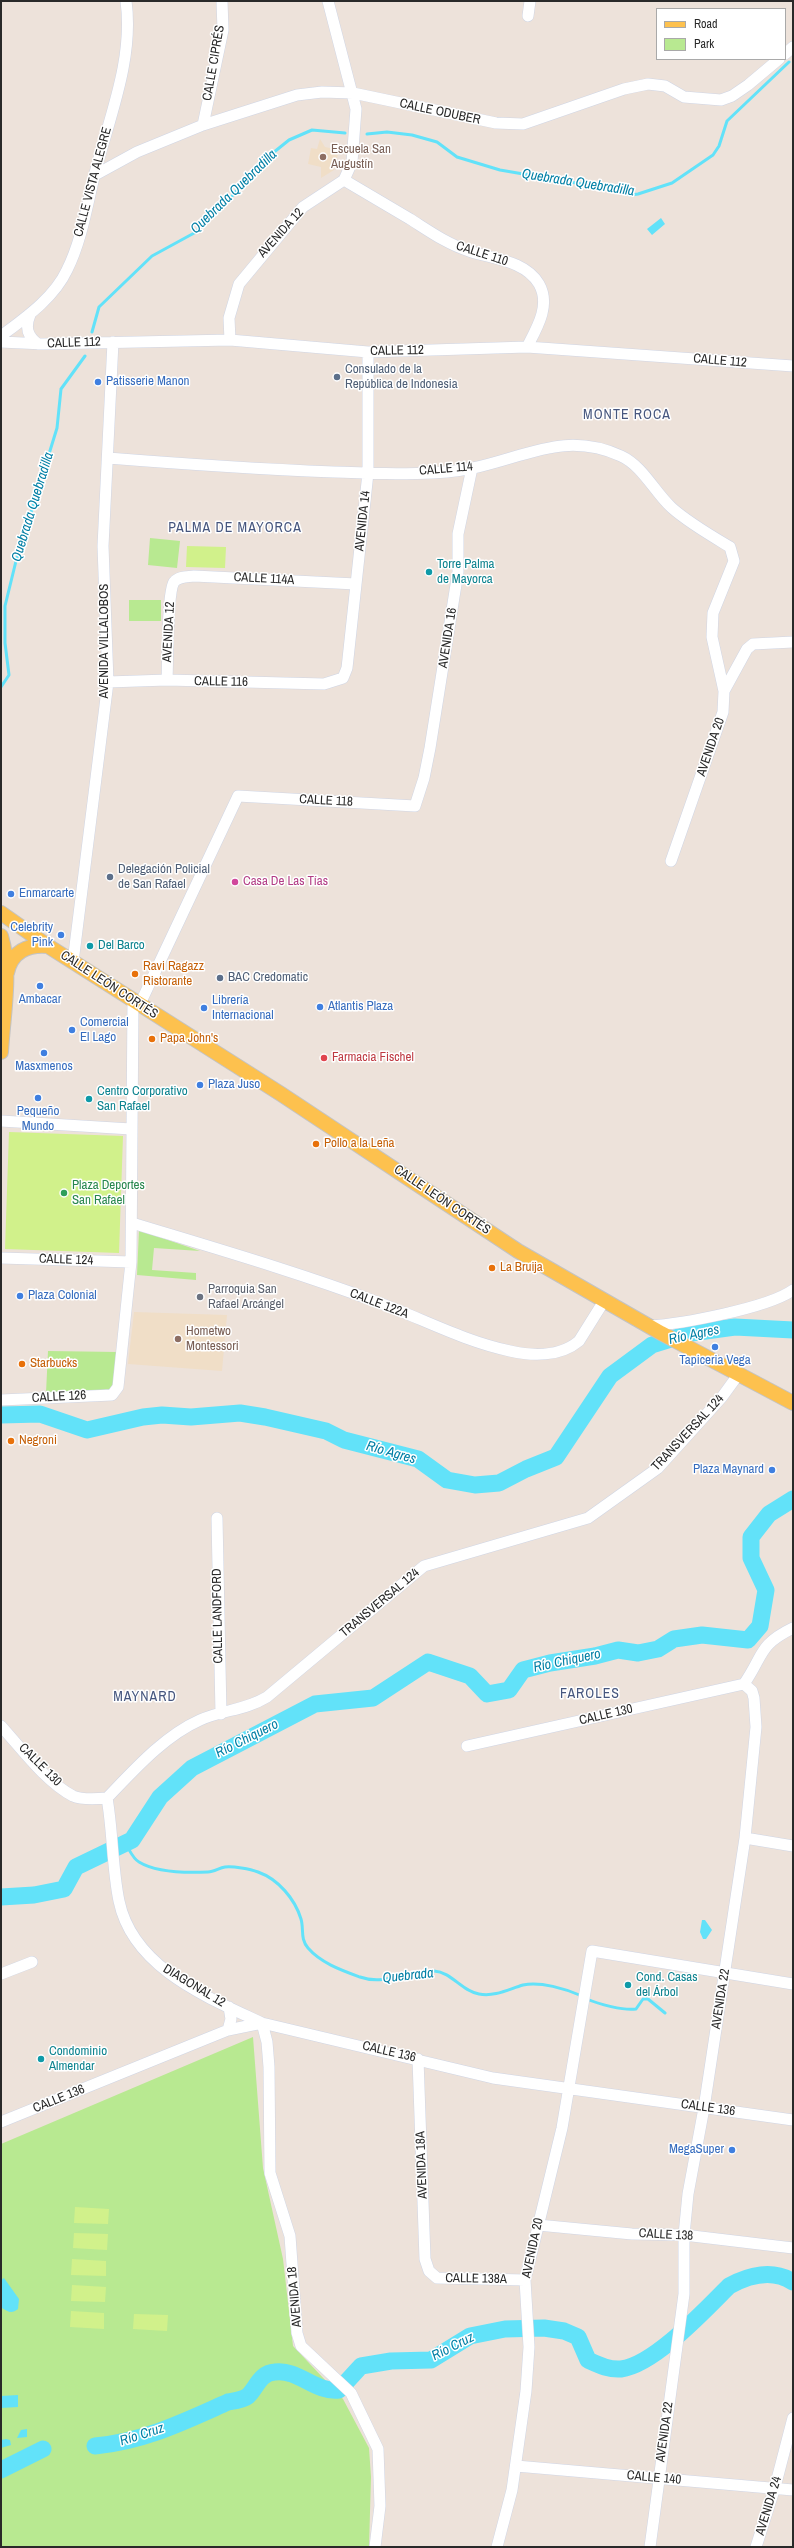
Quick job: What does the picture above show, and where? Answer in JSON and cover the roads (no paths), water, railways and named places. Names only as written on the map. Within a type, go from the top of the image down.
[{"type":"main road","name":"CALLE LEÓN CORTÉS","points":[[1,913],[48,946],[281,1094],[518,1251],[649,1326],[738,1375],[793,1403]]},
{"type":"main road","points":[[1,939],[6,979]]},
{"type":"main road","points":[[1,1052],[8,967],[14,956],[24,948],[36,945],[48,946]]},
{"type":"street","name":"CALLE VISTA ALEGRE","points":[[1,336],[30,314],[52,292],[67,271],[80,235],[124,63],[128,31],[126,1]]},
{"type":"street","name":"CALLE CIPRÉS","points":[[203,125],[223,30],[222,1]]},
{"type":"street","points":[[328,1],[356,109],[352,162],[344,180]]},
{"type":"street","points":[[528,16],[530,1]]},
{"type":"street","name":"CALLE ODUBER","points":[[95,175],[138,152],[203,125],[297,95],[322,92],[353,93],[496,123],[523,124],[624,89],[648,84],[665,86],[684,97],[721,100],[732,96],[748,85],[778,60]]},
{"type":"street","name":"AVENIDA 12","points":[[230,340],[230,318],[239,284],[303,208],[344,180]]},
{"type":"street","name":"CALLE 110","points":[[344,180],[448,243],[469,252],[505,260],[528,272],[539,283],[543,294],[544,307],[540,323],[527,347]]},
{"type":"street","points":[[30,314],[27,328],[28,334],[38,344]]},
{"type":"street","name":"CALLE 112","points":[[1,342],[38,344],[230,340],[368,352],[527,347],[793,366]]},
{"type":"street","name":"AVENIDA VILLALOBOS","points":[[73,962],[108,682],[103,546],[113,342]]},
{"type":"street","name":"AVENIDA 14","points":[[334,683],[343,678],[347,668],[368,473],[368,352]]},
{"type":"street","name":"CALLE 114","points":[[108,458],[246,468],[368,473],[447,472],[472,468],[559,445],[585,444],[621,456],[632,462],[671,507],[695,525],[730,547],[734,561]]},
{"type":"street","name":"AVENIDA 16","points":[[415,806],[424,778],[430,748],[458,572],[458,534],[472,468]]},
{"type":"street","name":"AVENIDA 20","points":[[671,861],[723,712],[724,691],[712,637],[713,613],[734,561]]},
{"type":"street","name":"CALLE 114A","points":[[174,583],[180,578],[194,576],[356,584]]},
{"type":"street","name":"AVENIDA 12","points":[[167,680],[170,597],[174,583]]},
{"type":"street","points":[[724,691],[747,649],[753,644],[793,642]]},
{"type":"street","name":"CALLE 116","points":[[108,682],[167,680],[334,683]]},
{"type":"street","name":"CALLE 118","points":[[137,1002],[238,796],[415,806]]},
{"type":"street","points":[[131,1262],[131,1128],[137,1002]]},
{"type":"street","points":[[1,1122],[131,1128]]},
{"type":"street","name":"CALLE 122A","points":[[132,1223],[378,1302],[455,1335],[509,1351],[531,1354],[550,1353],[573,1346],[579,1341],[604,1300]]},
{"type":"street","name":"CALLE 124","points":[[1,1258],[131,1262]]},
{"type":"street","name":"CALLE 126","points":[[1,1400],[112,1395],[116,1392],[131,1262]]},
{"type":"street","points":[[649,1326],[676,1324],[766,1302],[784,1297],[793,1290]]},
{"type":"street","name":"TRANSVERSAL 124","points":[[107,1798],[140,1764],[186,1726],[257,1703],[267,1697],[424,1566],[588,1518],[658,1468],[722,1397],[738,1375]]},
{"type":"street","name":"CALLE LANDFORD","points":[[217,1518],[220,1714]]},
{"type":"street","points":[[744,1684],[754,1670],[762,1649],[777,1635],[793,1628]]},
{"type":"street","name":"CALLE 130","points":[[467,1746],[744,1684]]},
{"type":"street","name":"AVENIDA 22","points":[[650,2547],[658,2478],[684,2294],[684,2235],[688,2194],[704,2108],[745,1838],[756,1727],[754,1698],[752,1691],[744,1684]]},
{"type":"street","name":"CALLE 130","points":[[1,1726],[50,1779],[74,1796],[93,1799],[107,1798]]},
{"type":"street","name":"DIAGONAL 12","points":[[107,1798],[113,1830],[114,1858],[119,1902],[131,1935],[168,1973],[228,2007],[262,2023]]},
{"type":"street","points":[[745,1838],[793,1846]]},
{"type":"street","name":"AVENIDA 20","points":[[497,2547],[516,2466],[526,2392],[529,2347],[525,2280],[562,2128],[592,1951],[725,1973]]},
{"type":"street","points":[[1,1974],[32,1962]]},
{"type":"street","points":[[725,1973],[793,1984]]},
{"type":"street","points":[[228,2007],[231,2019],[228,2030]]},
{"type":"street","name":"CALLE 136","points":[[1,2122],[228,2030],[262,2023],[493,2078],[536,2085],[569,2087],[793,2120]]},
{"type":"street","name":"AVENIDA 18","points":[[262,2023],[267,2042],[269,2067],[270,2173],[290,2236],[297,2333],[301,2346],[351,2393],[378,2449],[380,2506],[375,2547]]},
{"type":"street","name":"AVENIDA 18A","points":[[418,2059],[425,2259],[429,2271]]},
{"type":"street","name":"CALLE 138","points":[[538,2225],[632,2234],[684,2235],[793,2248]]},
{"type":"street","name":"CALLE 138A","points":[[429,2271],[437,2278],[525,2280]]},
{"type":"street","name":"AVENIDA 24","points":[[756,2547],[775,2488],[793,2418]]},
{"type":"street","name":"CALLE 140","points":[[516,2466],[793,2490]]},
{"type":"water","points":[[661,218],[665,224],[652,235],[647,229]]},
{"type":"water","points":[[702,1920],[705,1920],[712,1930],[706,1939],[703,1939],[700,1932]]},
{"type":"water","points":[[4,2278],[19,2299],[18,2309],[14,2312],[2,2308],[1,2280]]},
{"type":"water","points":[[18,2395],[18,2407],[1,2408],[1,2396]]},
{"type":"water","points":[[27,2429],[27,2437],[17,2438],[21,2430]]},
{"type":"water","points":[[1,2440],[10,2440],[11,2445],[1,2448]]},
{"type":"waterway","name":"Quebrada Quebradilla","points":[[367,134],[387,132],[412,135],[437,142],[457,157],[500,170],[605,188],[631,195],[638,194],[672,183],[713,155],[719,146],[727,121],[789,62]]},
{"type":"waterway","name":"Quebrada Quebradilla","points":[[92,332],[99,307],[152,256],[196,232],[234,194],[258,165],[289,140],[312,130],[345,133]]},
{"type":"waterway","name":"Quebrada Quebradilla","points":[[1,687],[9,675],[5,643],[5,606],[16,561],[57,428],[61,389],[85,356]]},
{"type":"waterway","name":"Río Agres","points":[[1,1415],[40,1414],[87,1430],[143,1417],[162,1415],[191,1417],[240,1413],[265,1417],[326,1431],[344,1440],[418,1459],[447,1480],[475,1485],[499,1483],[526,1469],[556,1457],[610,1376],[652,1345],[691,1333],[735,1327],[793,1330]]},
{"type":"waterway","name":"Río Chiquero","points":[[1,1897],[34,1895],[64,1889],[76,1867],[132,1840],[160,1797],[192,1768],[315,1704],[373,1698],[428,1662],[470,1676],[487,1694],[509,1690],[523,1670],[550,1663],[595,1656],[618,1650],[638,1653],[658,1649],[674,1639],[702,1635],[748,1640],[760,1626],[766,1590],[751,1558],[751,1537],[769,1514],[793,1499]]},
{"type":"waterway","name":"Quebrada","points":[[125,1843],[137,1861],[154,1868],[172,1872],[210,1872],[225,1867],[232,1867],[251,1870],[265,1875],[279,1885],[295,1904],[302,1923],[303,1938],[308,1948],[325,1962],[360,1977],[379,1980],[425,1971],[434,1971],[446,1975],[467,1989],[479,1994],[496,1994],[523,1985],[537,1984],[561,1988],[582,1996]]},
{"type":"waterway","name":"Quebrada","points":[[587,1999],[611,2007],[625,2009],[636,2009],[643,1999],[648,1999],[665,2013]]},
{"type":"waterway","name":"Río Cruz","points":[[95,2446],[131,2440],[163,2430],[228,2402],[244,2398],[248,2396],[262,2378],[270,2373],[284,2372],[292,2374],[322,2388],[339,2390],[361,2366],[391,2361],[431,2360],[470,2336],[505,2329],[544,2328],[564,2331],[578,2337],[588,2360],[608,2368],[621,2369],[634,2365],[648,2358],[663,2347],[693,2322],[729,2286],[753,2276],[761,2275],[777,2276],[793,2282]]},
{"type":"waterway","name":"Río Cruz","points":[[1,2470],[43,2449]]},
{"type":"place","name":"Escuela San Augustín","points":[[323,157]]},
{"type":"place","name":"Consulado de la República de Indonesia","points":[[337,377]]},
{"type":"place","name":"Patisserie Manon","points":[[98,382]]},
{"type":"place","name":"Torre Palma de Mayorca","points":[[429,572]]},
{"type":"place","name":"Delegación Policial de San Rafael","points":[[110,877]]},
{"type":"place","name":"Casa De Las Tías","points":[[235,882]]},
{"type":"place","name":"Enmarcarte","points":[[11,894]]},
{"type":"place","name":"Celebrity Pink","points":[[61,935]]},
{"type":"place","name":"Del Barco","points":[[90,946]]},
{"type":"place","name":"Ravi Ragazz Ristorante","points":[[135,974]]},
{"type":"place","name":"BAC Credomatic","points":[[220,978]]},
{"type":"place","name":"Ambacar","points":[[40,986]]},
{"type":"place","name":"Atlantis Plaza","points":[[320,1007]]},
{"type":"place","name":"Librería Internacional","points":[[204,1008]]},
{"type":"place","name":"Comercial El Lago","points":[[72,1030]]},
{"type":"place","name":"Papa John's","points":[[152,1039]]},
{"type":"place","name":"Masxmenos","points":[[44,1053]]},
{"type":"place","name":"Farmacia Fischel","points":[[324,1058]]},
{"type":"place","name":"Plaza Juso","points":[[200,1085]]},
{"type":"place","name":"Pequeño Mundo","points":[[38,1098]]},
{"type":"place","name":"Centro Corporativo San Rafael","points":[[89,1099]]},
{"type":"place","name":"Pollo a la Leña","points":[[316,1144]]},
{"type":"place","name":"Plaza Deportes San Rafael","points":[[64,1193]]},
{"type":"place","name":"La Bruija","points":[[492,1268]]},
{"type":"place","name":"Plaza Colonial","points":[[20,1296]]},
{"type":"place","name":"Parroquia San Rafael Arcángel","points":[[200,1297]]},
{"type":"place","name":"Hometwo Montessori","points":[[178,1339]]},
{"type":"place","name":"Tapiceria Vega","points":[[715,1347]]},
{"type":"place","name":"Starbucks","points":[[22,1364]]},
{"type":"place","name":"Negroni","points":[[11,1441]]},
{"type":"place","name":"Plaza Maynard","points":[[772,1470]]},
{"type":"place","name":"Cond. Casas del Árbol","points":[[628,1985]]},
{"type":"place","name":"Condominio Almendar","points":[[41,2059]]},
{"type":"place","name":"MegaSuper","points":[[732,2150]]},
{"type":"district","name":"MONTE ROCA","points":[[627,415]]},
{"type":"district","name":"PALMA DE MAYORCA","points":[[235,528]]},
{"type":"district","name":"FAROLES","points":[[590,1694]]},
{"type":"district","name":"MAYNARD","points":[[145,1697]]}]
